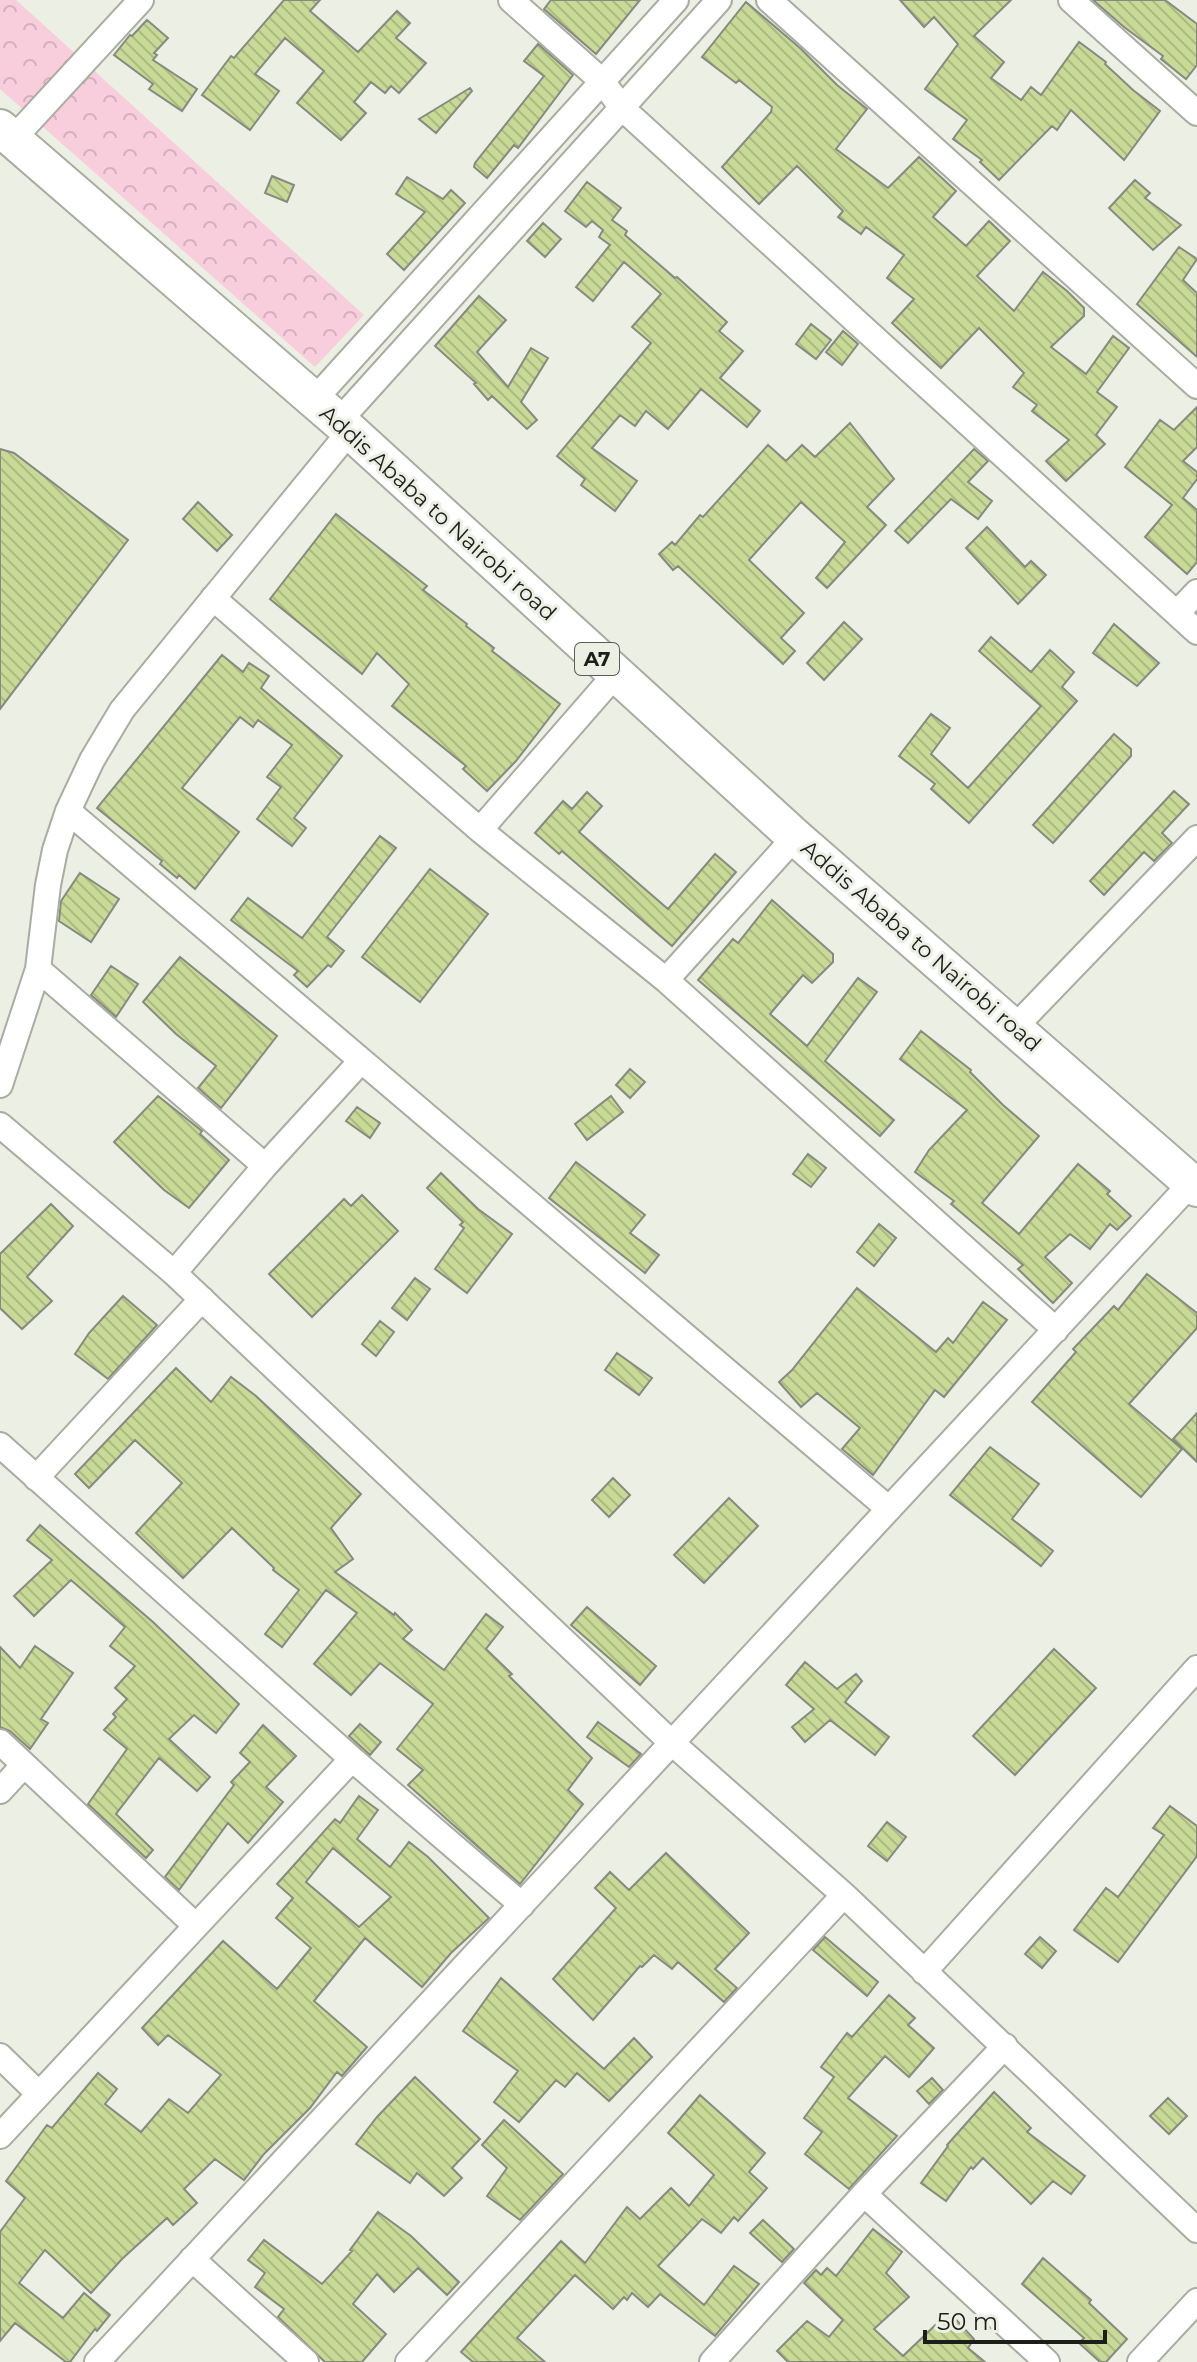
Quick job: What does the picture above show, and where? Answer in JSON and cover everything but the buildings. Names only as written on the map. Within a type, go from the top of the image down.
[{"type":"highway","name":"Addis Ababa to Nairobi road","points":[[6,133],[334,417],[795,837],[1195,1183]]},
{"type":"street","points":[[6,133],[141,0]]},
{"type":"street","points":[[511,0],[602,81],[622,108],[1197,632]]},
{"type":"street","points":[[0,1085],[38,969],[55,850],[68,811],[92,760],[122,710],[213,598],[334,417],[602,81],[676,0]]},
{"type":"street","points":[[334,417],[719,0]]},
{"type":"street","points":[[769,0],[1197,386]]},
{"type":"street","points":[[1071,0],[1197,113]]},
{"type":"street","points":[[1177,613],[1197,592]]},
{"type":"street","points":[[213,598],[480,830],[666,980],[1056,1330]]},
{"type":"street","points":[[480,830],[615,675]]},
{"type":"street","points":[[68,811],[889,1509]]},
{"type":"street","points":[[666,980],[795,837]]},
{"type":"street","points":[[1015,1027],[1197,838]]},
{"type":"street","points":[[38,969],[265,1166]]},
{"type":"street","points":[[174,1273],[265,1166],[361,1061]]},
{"type":"street","points":[[0,1125],[174,1273],[672,1743],[844,1895],[1197,2230]]},
{"type":"street","points":[[97,2362],[1195,1183]]},
{"type":"street","points":[[36,1478],[202,1299]]},
{"type":"street","points":[[0,1445],[352,1759],[522,1905]]},
{"type":"street","points":[[924,1972],[1197,1668]]},
{"type":"street","points":[[0,1742],[196,1926]]},
{"type":"street","points":[[0,2136],[352,1759]]},
{"type":"street","points":[[0,1791],[24,1765]]},
{"type":"street","points":[[408,2362],[844,1895]]},
{"type":"street","points":[[712,2362],[864,2194],[1005,2046]]},
{"type":"street","points":[[0,2056],[39,2094]]},
{"type":"street","points":[[864,2194],[1047,2362]]},
{"type":"street","points":[[192,2259],[306,2362]]},
{"type":"street","points":[[1140,2362],[1197,2301]]},
{"type":"green space","points":[[0,0],[16,0],[364,315],[315,367],[0,89]]}]
